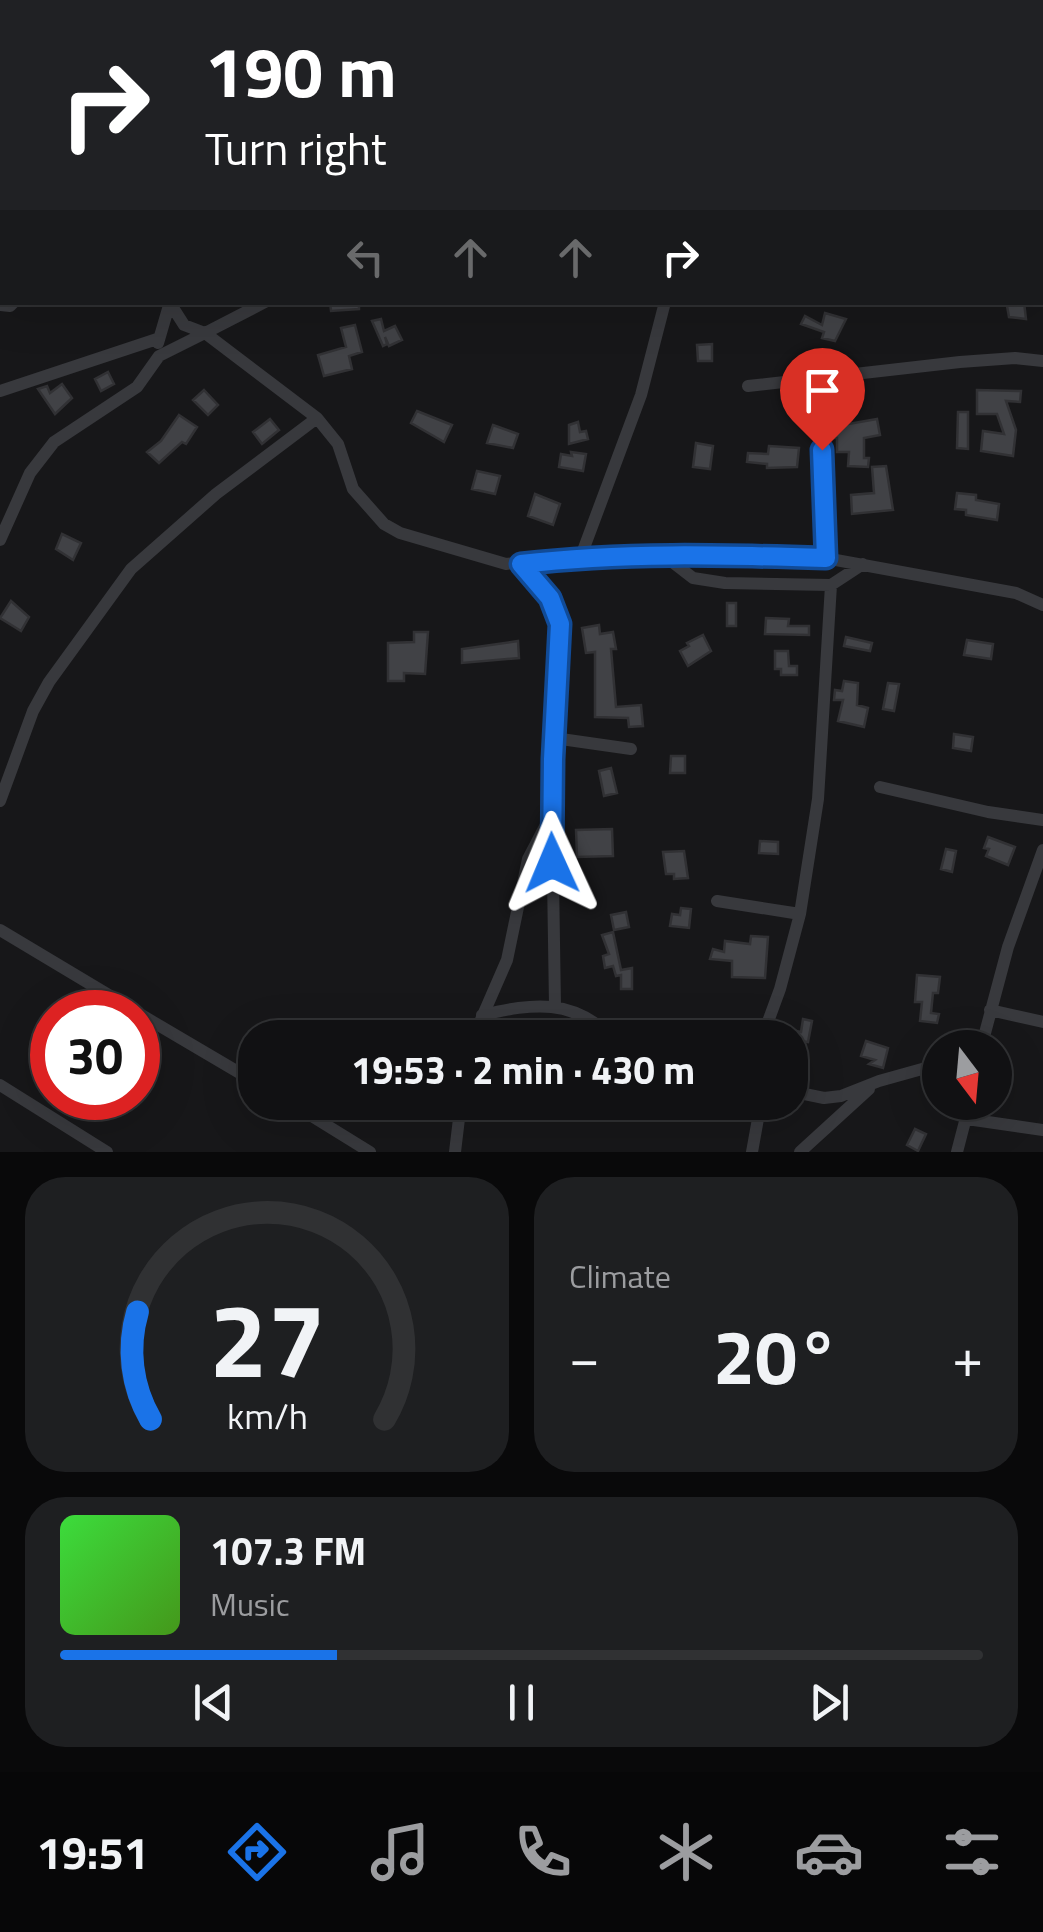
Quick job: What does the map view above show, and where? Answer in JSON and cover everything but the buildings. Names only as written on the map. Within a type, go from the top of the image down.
[{"type":"street","points":[[159,356],[157,339],[169,305]]},
{"type":"street","points":[[171,305],[184,326],[204,333],[317,418],[338,444],[354,489],[384,524],[400,533],[494,562],[521,564],[582,556],[662,554],[826,558],[1016,593],[1043,605]]},
{"type":"street","points":[[0,540],[30,473],[54,442],[138,387],[159,356],[259,305]]},
{"type":"street","points":[[582,556],[641,395],[665,305]]},
{"type":"street","points":[[0,391],[157,339]]},
{"type":"street","points":[[748,386],[960,362],[1015,358],[1043,361]]},
{"type":"street","points":[[819,377],[826,558]]},
{"type":"street","points":[[0,801],[34,711],[50,682],[131,568],[216,494],[317,418]]},
{"type":"street","points":[[662,554],[682,572],[706,582],[831,585],[863,564]]},
{"type":"street","points":[[521,564],[550,598],[560,624],[552,812],[554,1006]]},
{"type":"street","points":[[769,1020],[800,914],[818,799],[831,585]]},
{"type":"street","points":[[554,738],[631,749]]},
{"type":"street","points":[[880,787],[1043,820]]},
{"type":"street","points":[[480,1020],[507,960],[528,858],[552,812]]},
{"type":"street","points":[[986,1030],[1008,947],[1043,850]]},
{"type":"street","points":[[717,901],[800,914]]},
{"type":"street","points":[[0,930],[99,990]]},
{"type":"street","points":[[482,1015],[526,1006],[554,1006],[591,1020]]},
{"type":"street","points":[[990,1010],[1043,1022]]},
{"type":"street","points":[[160,1026],[238,1072]]},
{"type":"street","points":[[808,1094],[824,1098],[841,1096],[922,1069]]},
{"type":"street","points":[[800,1152],[879,1081]]},
{"type":"street","points":[[0,1085],[106,1152]]},
{"type":"street","points":[[318,1120],[370,1152]]},
{"type":"street","points":[[455,1152],[458,1120]]},
{"type":"street","points":[[752,1152],[758,1120]]},
{"type":"street","points":[[957,1152],[967,1120]]},
{"type":"street","points":[[974,1120],[1043,1130]]},
{"type":"route","points":[[552,863],[560,624],[550,598],[521,564],[582,556],[662,554],[826,558],[822,450]]}]
